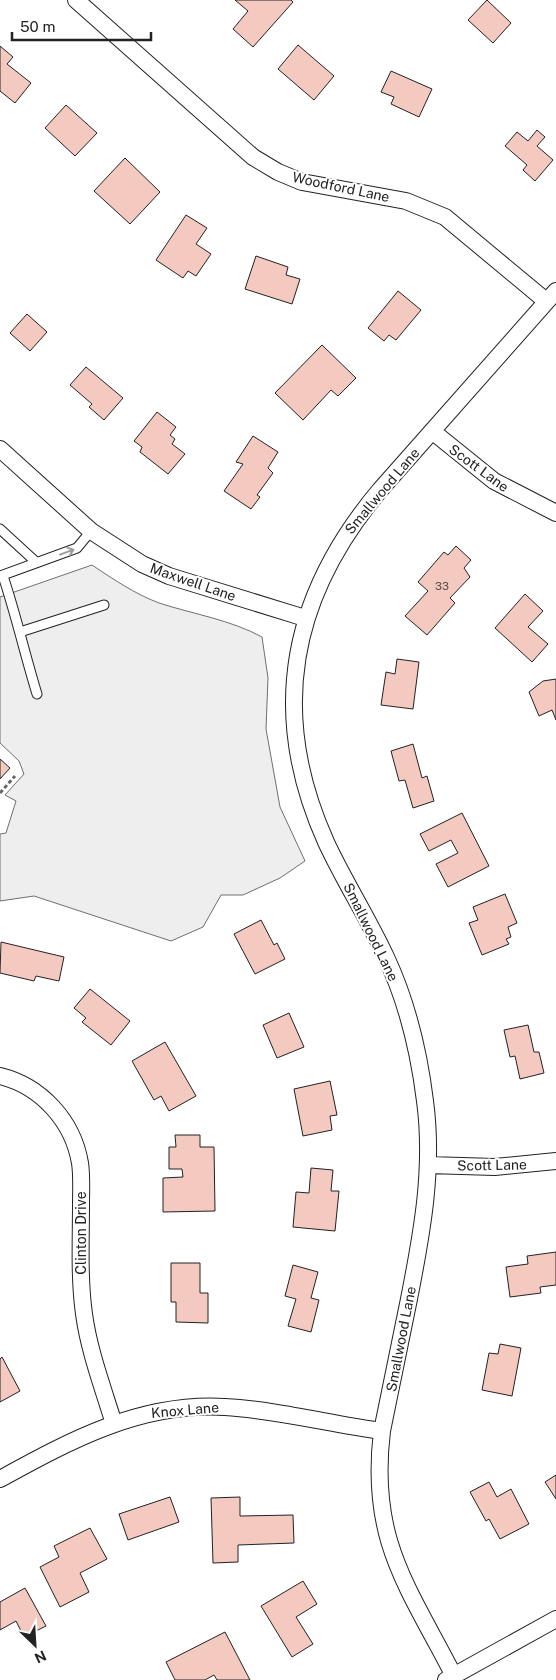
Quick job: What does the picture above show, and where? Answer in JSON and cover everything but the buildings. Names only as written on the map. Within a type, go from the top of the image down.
[{"type":"street","name":"Woodford Lane","points":[[76,0],[253,157],[278,172],[302,182],[406,201],[445,217],[551,296]]},
{"type":"street","name":"Smallwood Lane","points":[[450,1678],[388,1545],[379,1495],[378,1464],[382,1431],[426,1206],[428,1165],[425,1100],[414,1040],[404,1002],[386,958],[326,842],[307,795],[300,766],[294,701],[298,650],[305,618],[317,586],[334,551],[358,515],[551,296]]},
{"type":"street","name":"Scott Lane","points":[[432,432],[494,481],[556,513]]},
{"type":"street","name":"Maxwell Lane","points":[[0,449],[91,531],[142,564],[169,576],[305,618]]},
{"type":"street","name":"Clinton Drive","points":[[0,1076],[10,1078],[40,1095],[65,1123],[75,1144],[80,1164],[81,1282],[84,1314],[91,1347],[114,1424]]},
{"type":"street","name":"Scott Lane","points":[[428,1165],[495,1167],[556,1162]]},
{"type":"street","name":"Knox Lane","points":[[0,1479],[82,1435],[145,1414],[194,1407],[224,1406],[261,1410],[382,1431]]},
{"type":"street","points":[[450,1678],[556,1619]]},
{"type":"lane","points":[[0,529],[36,562]]},
{"type":"lane","points":[[37,694],[20,632],[1,576],[77,548],[91,531]]},
{"type":"lane","points":[[20,632],[104,605]]},
{"type":"path","points":[[0,793],[15,776]]},
{"type":"shaded area","points":[[92,565],[124,586],[159,603],[238,626],[262,637],[268,678],[266,729],[280,807],[305,861],[280,878],[243,895],[221,895],[203,927],[171,941],[34,896],[0,901],[0,834],[6,833],[16,801],[5,795],[24,774],[19,761],[0,743],[0,597]]}]
